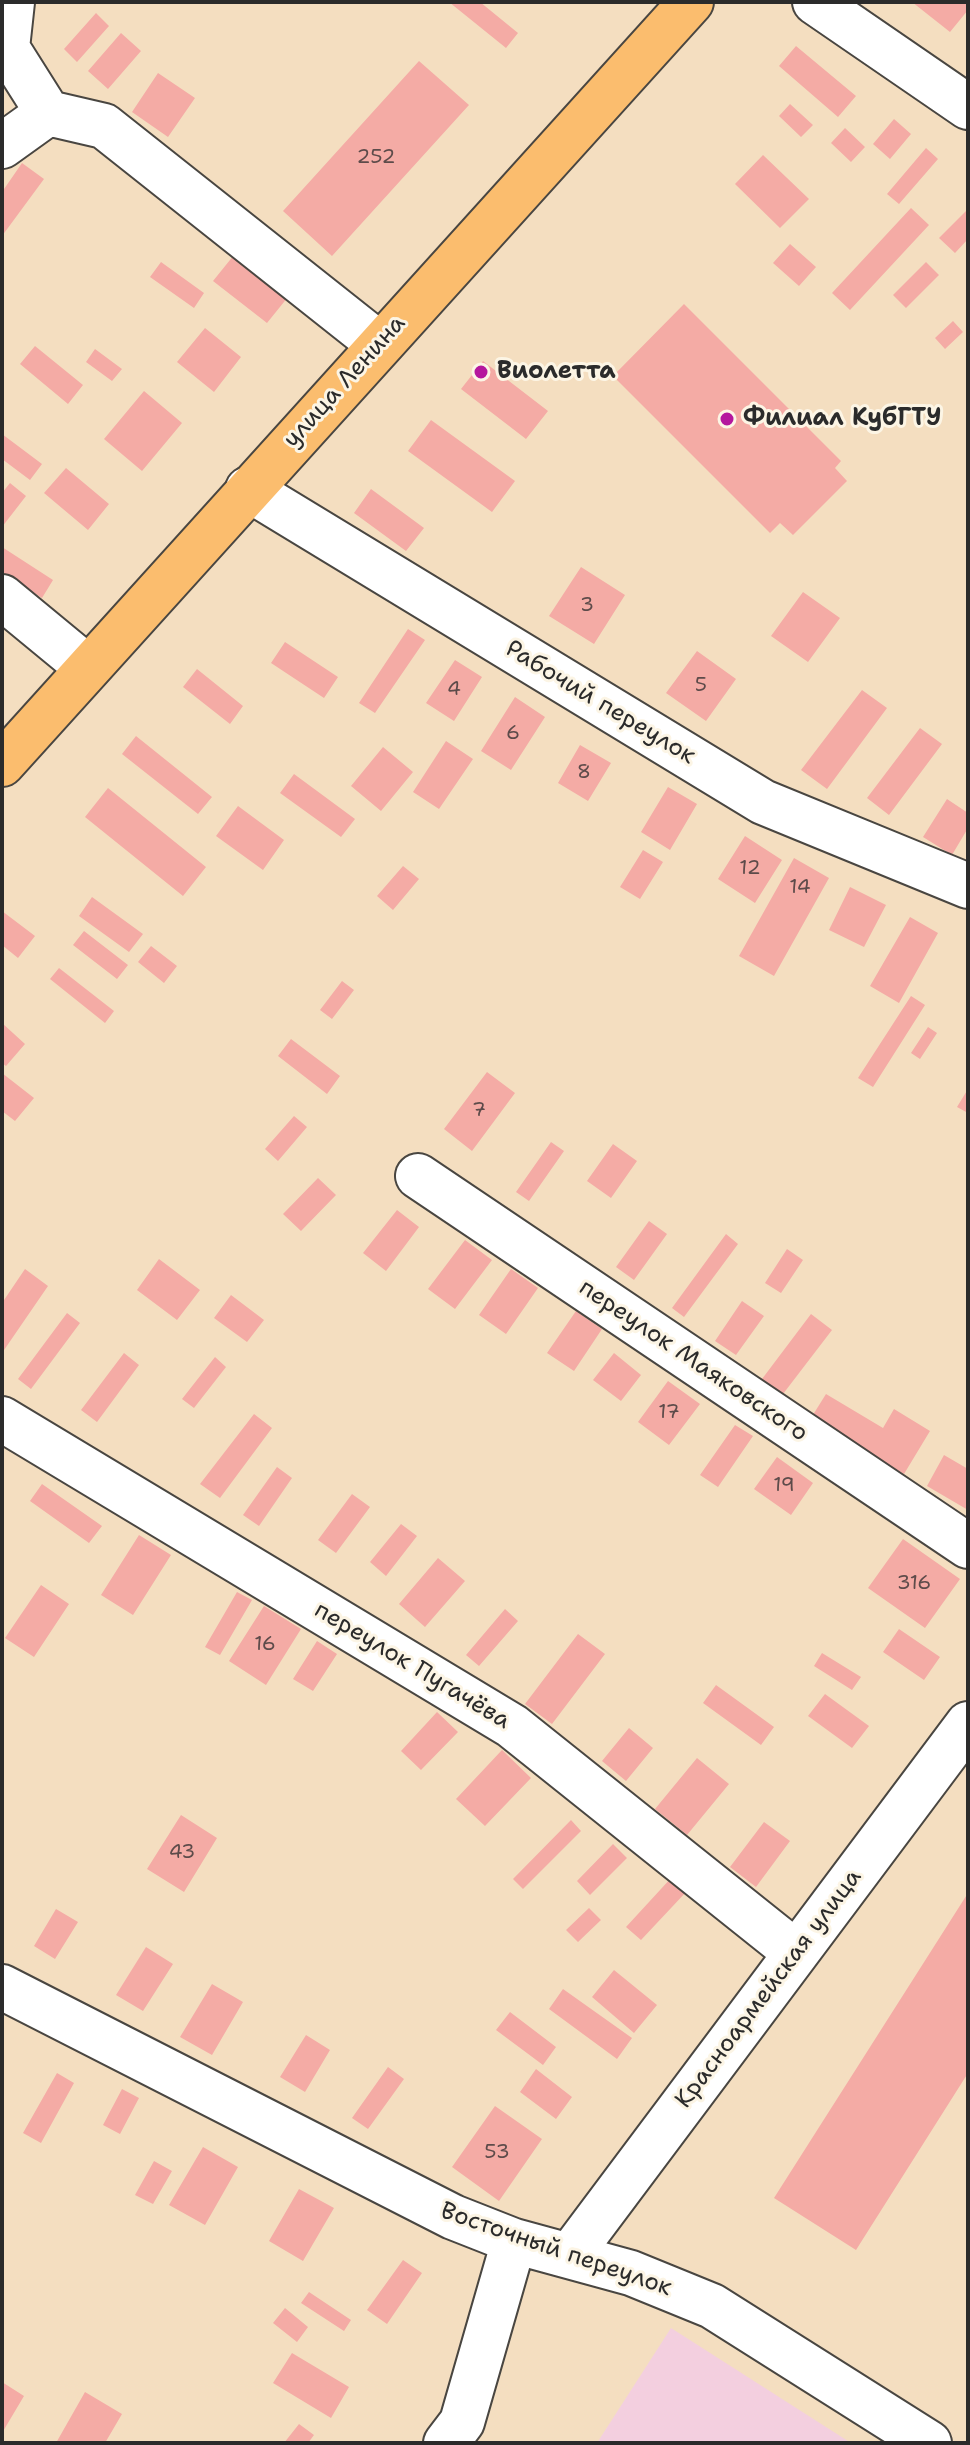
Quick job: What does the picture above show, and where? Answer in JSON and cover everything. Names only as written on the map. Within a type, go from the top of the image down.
[{"type":"main road","name":"улица Ленина","points":[[2,764],[691,2]]},
{"type":"street","points":[[12,2],[7,48],[48,113],[104,126],[379,344]]},
{"type":"street","points":[[815,2],[968,107]]},
{"type":"street","points":[[2,146],[48,113]]},
{"type":"street","name":"Рабочий переулок","points":[[248,489],[763,802],[968,886]]},
{"type":"street","points":[[2,597],[88,668]]},
{"type":"street","name":"переулок Маяковского","points":[[418,1176],[968,1546]]},
{"type":"street","name":"переулок Пугачёва","points":[[2,1419],[512,1726],[795,1952]]},
{"type":"street","name":"Красноармейская улица","points":[[571,2254],[968,1724]]},
{"type":"street","name":"Восточный переулок","points":[[2,1987],[453,2217],[514,2241],[571,2254],[631,2273],[712,2306],[929,2443]]},
{"type":"street","points":[[446,2443],[462,2422],[514,2241]]},
{"type":"shaded area","points":[[671,2328],[851,2443],[597,2443]]},
{"type":"building","points":[[449,2],[480,2],[518,33],[506,48]]},
{"type":"building","points":[[912,2],[968,2],[968,10],[950,32]]},
{"type":"building","points":[[96,13],[109,26],[77,62],[64,49]]},
{"type":"building","points":[[121,33],[141,51],[108,89],[88,71]]},
{"type":"building","points":[[796,46],[856,96],[838,117],[779,66]]},
{"type":"building","points":[[419,61],[469,105],[332,256],[283,211]]},
{"type":"building","points":[[158,73],[195,98],[168,137],[132,112]]},
{"type":"building","points":[[790,104],[813,125],[801,137],[779,116]]},
{"type":"building","points":[[894,119],[911,134],[890,159],[873,144]]},
{"type":"building","points":[[845,128],[865,147],[851,162],[831,143]]},
{"type":"building","points":[[926,148],[938,159],[899,204],[887,194]]},
{"type":"building","points":[[763,155],[809,199],[780,228],[735,184]]},
{"type":"building","points":[[22,163],[44,179],[2,236],[2,192]]},
{"type":"building","points":[[911,208],[929,225],[850,310],[832,293]]},
{"type":"building","points":[[968,209],[968,239],[955,253],[939,238]]},
{"type":"building","points":[[790,244],[816,267],[799,286],[773,263]]},
{"type":"building","points":[[234,255],[288,297],[267,323],[213,281]]},
{"type":"building","points":[[161,262],[204,293],[194,308],[150,277]]},
{"type":"building","points":[[926,262],[939,275],[906,308],[893,295]]},
{"type":"building","name":"Филиал КубГТУ","points":[[684,304],[841,461],[835,468],[847,481],[793,535],[780,523],[770,533],[613,376]]},
{"type":"building","points":[[953,321],[963,332],[945,349],[935,338]]},
{"type":"building","points":[[205,328],[241,357],[214,392],[177,362]]},
{"type":"building","points":[[35,346],[83,385],[68,404],[20,364]]},
{"type":"building","points":[[95,349],[122,369],[112,381],[86,362]]},
{"type":"building","points":[[483,361],[548,411],[526,439],[461,389]]},
{"type":"building","points":[[144,391],[182,423],[142,471],[104,439]]},
{"type":"building","points":[[431,420],[515,481],[492,512],[408,451]]},
{"type":"building","points":[[2,434],[42,464],[30,480],[2,459]]},
{"type":"building","points":[[66,468],[109,504],[88,530],[44,493]]},
{"type":"building","points":[[10,483],[26,496],[2,527],[2,493]]},
{"type":"building","points":[[371,489],[424,528],[406,551],[354,513]]},
{"type":"building","points":[[2,547],[53,580],[42,598],[2,572]]},
{"type":"building","points":[[581,567],[625,595],[594,644],[549,616]]},
{"type":"building","points":[[803,592],[840,618],[808,662],[771,636]]},
{"type":"building","points":[[408,629],[425,640],[375,713],[359,703]]},
{"type":"building","points":[[285,642],[338,677],[324,698],[271,663]]},
{"type":"building","points":[[697,651],[736,679],[706,721],[666,693]]},
{"type":"building","points":[[455,660],[482,677],[454,721],[426,703]]},
{"type":"building","points":[[197,669],[243,706],[230,724],[183,687]]},
{"type":"building","points":[[862,690],[887,708],[827,789],[801,770]]},
{"type":"building","points":[[515,697],[545,717],[511,770],[481,751]]},
{"type":"building","points":[[920,728],[942,744],[889,815],[867,798]]},
{"type":"building","points":[[136,736],[212,797],[198,814],[122,754]]},
{"type":"building","points":[[446,741],[473,759],[439,809],[413,792]]},
{"type":"building","points":[[580,745],[611,763],[588,801],[558,783]]},
{"type":"building","points":[[383,747],[413,772],[381,811],[351,786]]},
{"type":"building","points":[[294,774],[355,819],[341,837],[280,793]]},
{"type":"building","points":[[668,787],[697,804],[670,850],[641,832]]},
{"type":"building","points":[[108,788],[206,867],[183,896],[85,817]]},
{"type":"building","points":[[947,799],[968,813],[968,828],[952,855],[923,837]]},
{"type":"building","points":[[238,806],[284,840],[263,870],[216,836]]},
{"type":"building","points":[[745,836],[782,860],[755,903],[718,879]]},
{"type":"building","points":[[643,850],[663,862],[640,899],[620,887]]},
{"type":"building","points":[[794,858],[829,878],[774,976],[739,956]]},
{"type":"building","points":[[403,866],[419,879],[393,910],[377,896]]},
{"type":"building","points":[[850,887],[886,905],[864,947],[829,930]]},
{"type":"building","points":[[92,897],[143,934],[129,952],[79,916]]},
{"type":"building","points":[[2,911],[35,936],[18,958],[2,945]]},
{"type":"building","points":[[910,917],[938,933],[899,1003],[870,986]]},
{"type":"building","points":[[84,931],[128,965],[117,979],[73,945]]},
{"type":"building","points":[[151,946],[177,966],[164,983],[138,962]]},
{"type":"building","points":[[59,968],[114,1011],[105,1023],[50,979]]},
{"type":"building","points":[[342,981],[354,990],[332,1019],[320,1010]]},
{"type":"building","points":[[911,996],[925,1005],[873,1087],[858,1078]]},
{"type":"building","points":[[2,1023],[25,1044],[6,1066],[2,1063]]},
{"type":"building","points":[[928,1027],[937,1033],[920,1059],[911,1053]]},
{"type":"building","points":[[291,1039],[340,1076],[327,1094],[278,1056]]},
{"type":"building","points":[[487,1072],[515,1093],[472,1151],[444,1129]]},
{"type":"building","points":[[2,1073],[34,1098],[15,1121],[2,1111]]},
{"type":"building","points":[[968,1089],[968,1113],[957,1107]]},
{"type":"building","points":[[294,1116],[307,1127],[278,1161],[265,1149]]},
{"type":"building","points":[[551,1142],[564,1151],[529,1201],[516,1192]]},
{"type":"building","points":[[613,1144],[637,1161],[611,1198],[587,1181]]},
{"type":"building","points":[[318,1178],[336,1195],[301,1231],[283,1214]]},
{"type":"building","points":[[397,1210],[419,1227],[386,1271],[363,1253]]},
{"type":"building","points":[[649,1221],[667,1234],[634,1280],[616,1267]]},
{"type":"building","points":[[726,1234],[738,1244],[684,1317],[672,1308]]},
{"type":"building","points":[[465,1240],[492,1260],[455,1309],[428,1289]]},
{"type":"building","points":[[787,1249],[803,1260],[781,1293],[765,1283]]},
{"type":"building","points":[[159,1259],[200,1290],[177,1320],[137,1290]]},
{"type":"building","points":[[25,1269],[48,1286],[2,1353],[2,1303]]},
{"type":"building","points":[[511,1269],[538,1288],[506,1334],[479,1315]]},
{"type":"building","points":[[231,1295],[264,1320],[247,1342],[214,1318]]},
{"type":"building","points":[[742,1301],[764,1316],[736,1355],[715,1341]]},
{"type":"building","points":[[576,1311],[602,1329],[574,1371],[547,1353]]},
{"type":"building","points":[[67,1313],[80,1323],[31,1389],[18,1379]]},
{"type":"building","points":[[811,1314],[832,1330],[783,1394],[762,1379]]},
{"type":"building","points":[[124,1353],[139,1365],[97,1422],[81,1410]]},
{"type":"building","points":[[614,1353],[641,1375],[621,1401],[593,1380]]},
{"type":"building","points":[[215,1357],[226,1367],[194,1408],[182,1399]]},
{"type":"building","points":[[668,1381],[700,1404],[669,1445],[638,1422]]},
{"type":"building","points":[[826,1394],[883,1428],[894,1409],[930,1431],[904,1474],[811,1418]]},
{"type":"building","points":[[254,1414],[272,1428],[220,1498],[200,1484]]},
{"type":"building","points":[[735,1425],[753,1436],[718,1487],[700,1475]]},
{"type":"building","points":[[944,1455],[968,1469],[968,1510],[927,1486]]},
{"type":"building","points":[[777,1457],[813,1483],[791,1515],[754,1489]]},
{"type":"building","points":[[277,1467],[292,1478],[259,1526],[243,1515]]},
{"type":"building","points":[[42,1484],[102,1526],[89,1543],[30,1501]]},
{"type":"building","points":[[352,1494],[370,1507],[336,1553],[318,1540]]},
{"type":"building","points":[[401,1524],[417,1536],[386,1576],[370,1562]]},
{"type":"building","points":[[139,1535],[171,1555],[133,1615],[101,1595]]},
{"type":"building","points":[[903,1539],[960,1579],[925,1628],[868,1588]]},
{"type":"building","points":[[438,1558],[465,1581],[425,1627],[399,1604]]},
{"type":"building","points":[[41,1585],[69,1604],[34,1657],[5,1638]]},
{"type":"building","points":[[237,1592],[252,1600],[220,1655],[205,1647]]},
{"type":"building","points":[[264,1606],[301,1629],[266,1685],[229,1661]]},
{"type":"building","points":[[505,1609],[518,1621],[479,1666],[466,1655]]},
{"type":"building","points":[[899,1629],[940,1657],[924,1680],[883,1652]]},
{"type":"building","points":[[578,1634],[605,1654],[552,1724],[525,1704]]},
{"type":"building","points":[[317,1641],[337,1654],[313,1691],[293,1679]]},
{"type":"building","points":[[822,1653],[861,1677],[852,1690],[814,1666]]},
{"type":"building","points":[[716,1685],[774,1727],[761,1745],[703,1703]]},
{"type":"building","points":[[825,1694],[869,1726],[852,1748],[808,1716]]},
{"type":"building","points":[[437,1712],[458,1732],[421,1770],[401,1751]]},
{"type":"building","points":[[629,1728],[653,1748],[626,1781],[602,1761]]},
{"type":"building","points":[[502,1750],[531,1778],[485,1826],[456,1799]]},
{"type":"building","points":[[697,1758],[729,1784],[687,1835],[655,1809]]},
{"type":"building","points":[[181,1815],[217,1838],[184,1892],[147,1869]]},
{"type":"building","points":[[571,1820],[581,1831],[523,1889],[513,1879]]},
{"type":"building","points":[[764,1822],[790,1841],[756,1887],[730,1867]]},
{"type":"building","points":[[613,1844],[627,1858],[590,1895],[577,1881]]},
{"type":"building","points":[[672,1877],[687,1891],[641,1940],[626,1927]]},
{"type":"building","points":[[968,1893],[968,2073],[856,2250],[774,2198]]},
{"type":"building","points":[[589,1908],[601,1920],[578,1942],[566,1930]]},
{"type":"building","points":[[56,1909],[78,1922],[55,1959],[34,1946]]},
{"type":"building","points":[[146,1947],[173,1964],[143,2011],[116,1995]]},
{"type":"building","points":[[614,1970],[657,2005],[634,2033],[592,1997]]},
{"type":"building","points":[[212,1984],[243,2002],[212,2055],[180,2037]]},
{"type":"building","points":[[563,1989],[632,2038],[617,2059],[549,2009]]},
{"type":"building","points":[[510,2012],[556,2047],[543,2065],[496,2030]]},
{"type":"building","points":[[306,2035],[330,2050],[305,2092],[280,2077]]},
{"type":"building","points":[[388,2067],[404,2079],[368,2129],[352,2118]]},
{"type":"building","points":[[536,2069],[572,2097],[556,2119],[520,2092]]},
{"type":"building","points":[[57,2073],[74,2083],[41,2143],[23,2133]]},
{"type":"building","points":[[122,2089],[139,2098],[120,2134],[103,2125]]},
{"type":"building","points":[[495,2106],[542,2139],[499,2201],[452,2167]]},
{"type":"building","points":[[203,2147],[238,2167],[205,2225],[169,2205]]},
{"type":"building","points":[[154,2161],[172,2171],[153,2204],[135,2195]]},
{"type":"building","points":[[299,2189],[334,2208],[303,2261],[269,2241]]},
{"type":"building","points":[[403,2260],[422,2273],[387,2324],[367,2310]]},
{"type":"building","points":[[309,2292],[351,2320],[344,2331],[301,2303]]},
{"type":"building","points":[[285,2308],[308,2327],[297,2342],[273,2323]]},
{"type":"building","points":[[292,2353],[349,2387],[331,2418],[273,2383]]},
{"type":"building","points":[[2,2382],[24,2396],[2,2433]]},
{"type":"building","points":[[85,2392],[122,2414],[105,2443],[56,2443]]},
{"type":"building","points":[[299,2424],[314,2435],[308,2443],[284,2443]]},
{"type":"place","name":"Виолетта","points":[[481,372]]},
{"type":"place","name":"Филиал КубГТУ","points":[[727,419]]}]
